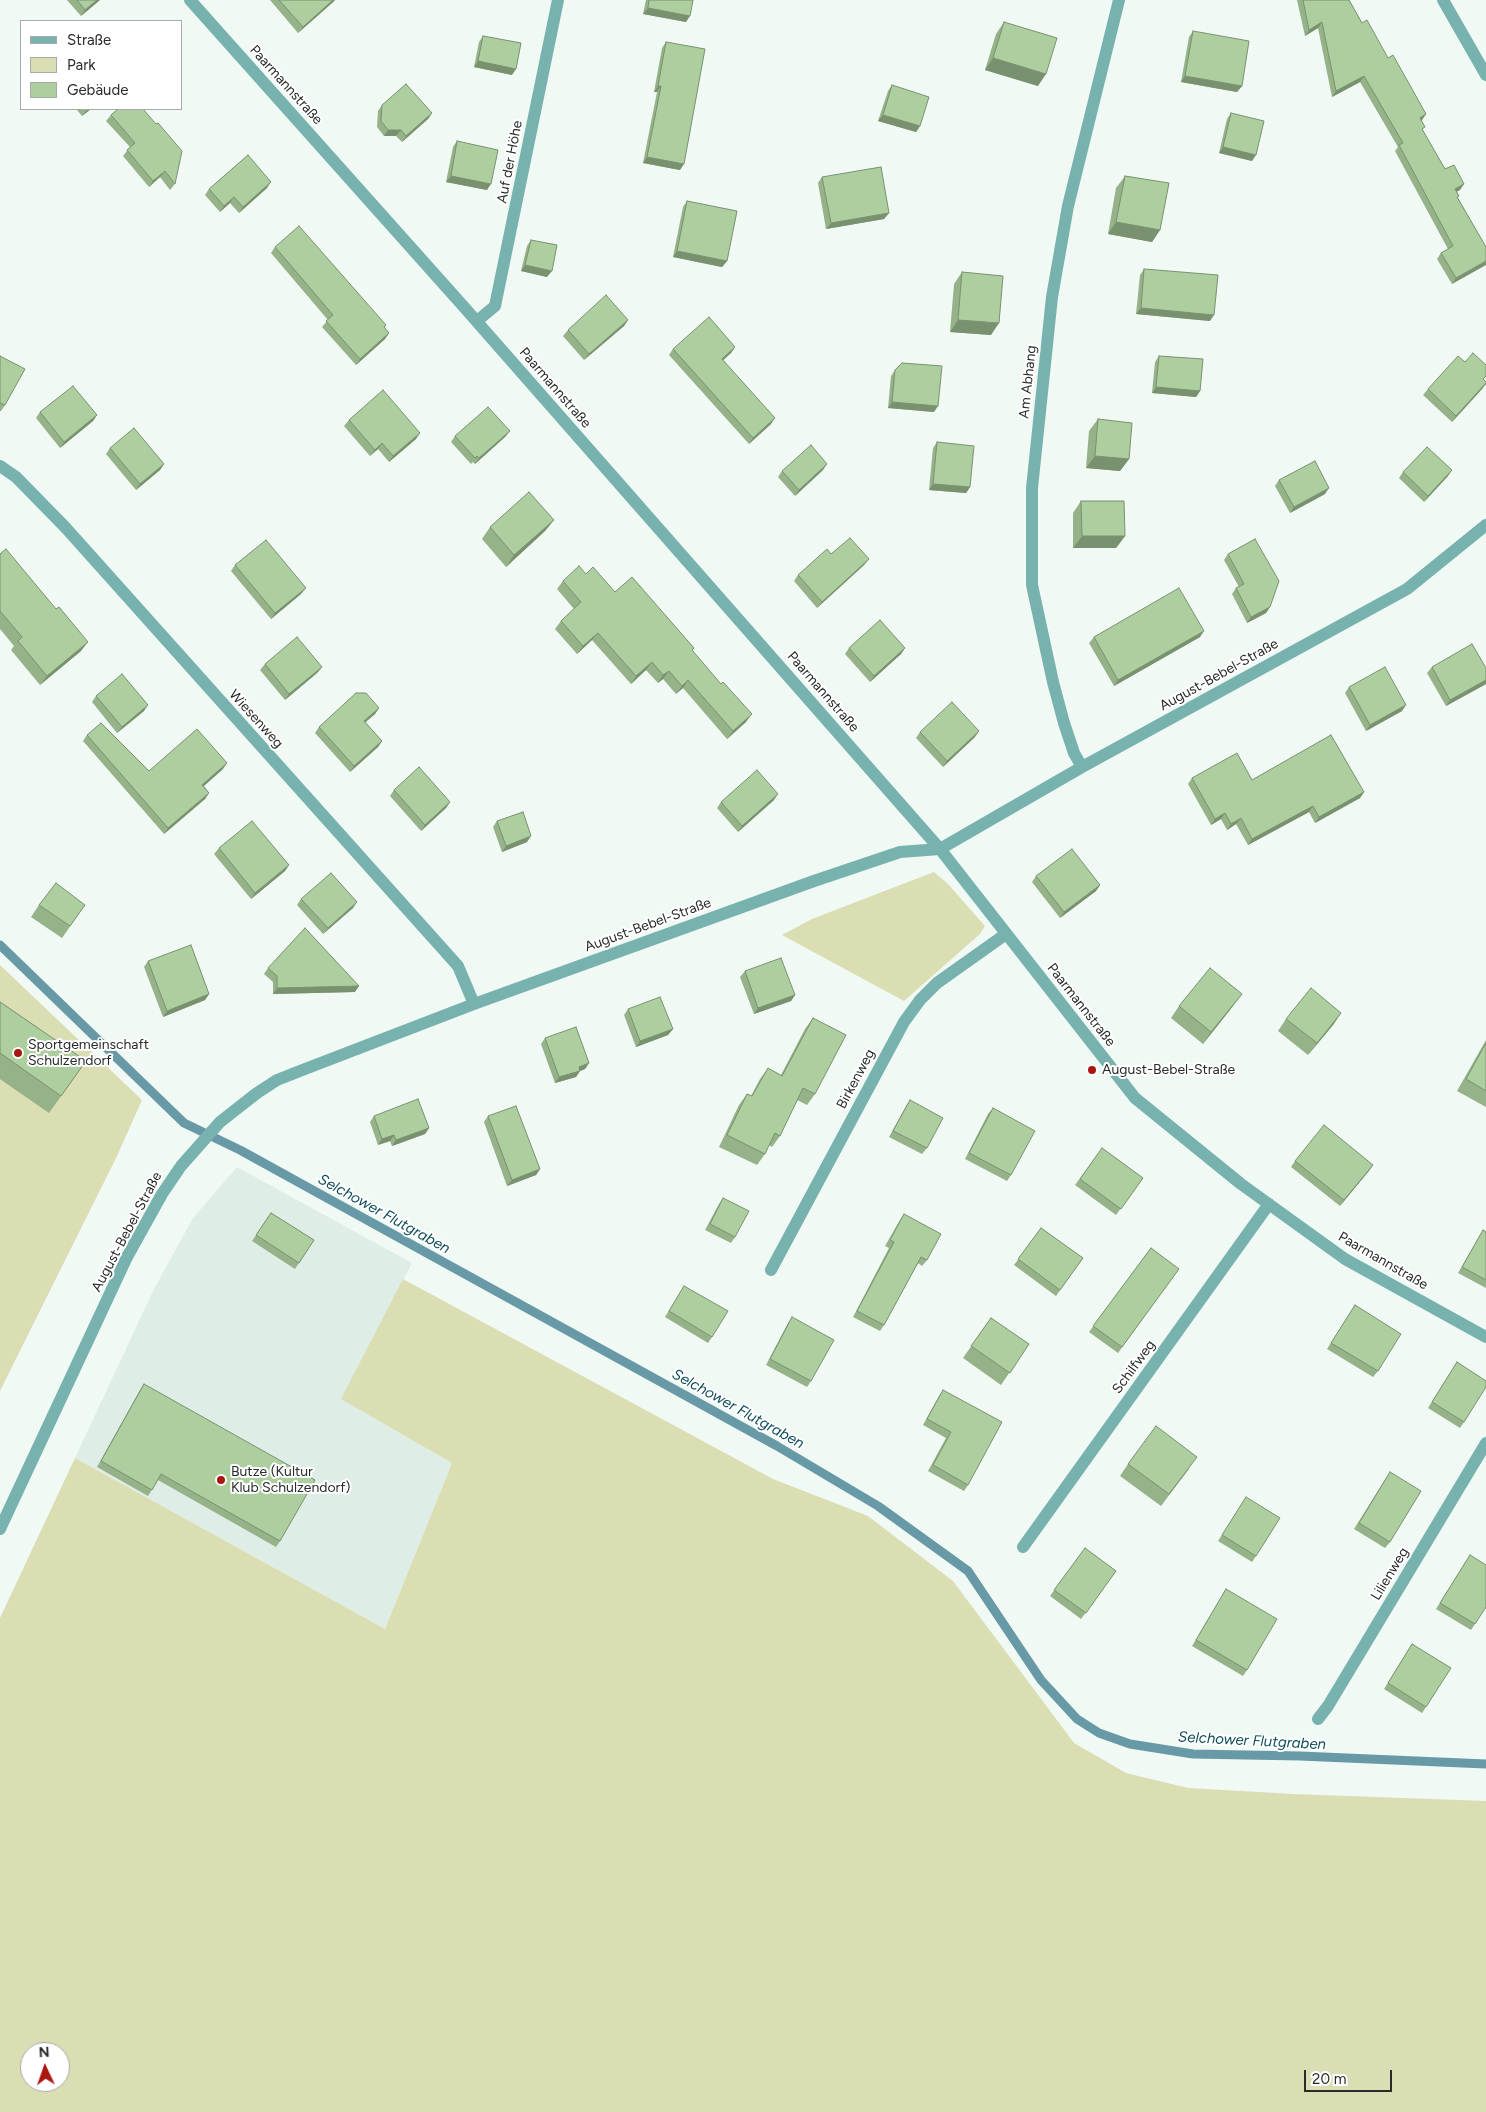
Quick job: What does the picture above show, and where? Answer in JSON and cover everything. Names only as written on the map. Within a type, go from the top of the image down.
[{"type":"street","name":"Paarmannstraße","points":[[190,0],[477,321],[940,848],[1134,1098],[1194,1147],[1345,1259],[1486,1338]]},
{"type":"street","name":"Auf der Höhe","points":[[477,321],[495,306],[558,0]]},
{"type":"street","name":"Am Abhang","points":[[1082,767],[1074,753],[1064,723],[1032,585],[1032,488],[1052,297],[1068,206],[1119,0]]},
{"type":"street","points":[[1443,0],[1486,75]]},
{"type":"street","name":"Wiesenweg","points":[[0,466],[16,477],[65,527],[458,966],[474,1004]]},
{"type":"street","name":"August-Bebel-Straße","points":[[0,1529],[128,1257],[162,1194],[181,1166],[231,1111],[277,1080],[474,1004],[886,856],[900,852],[940,848],[1082,767],[1407,589],[1486,526]]},
{"type":"street","name":"Birkenweg","points":[[771,1270],[904,1022],[920,1000],[937,983],[1006,934]]},
{"type":"street","name":"Schilfweg","points":[[1023,1547],[1269,1204]]},
{"type":"street","name":"Lilienweg","points":[[1318,1719],[1328,1706],[1486,1443]]},
{"type":"shaded area","points":[[237,1167],[412,1263],[342,1399],[452,1463],[385,1629],[75,1458],[153,1291],[193,1218]]},
{"type":"green space","points":[[934,872],[948,884],[985,926],[980,934],[904,1001],[782,935],[812,919]]},
{"type":"green space","points":[[0,965],[142,1100],[117,1156],[0,1391]]},
{"type":"green space","points":[[403,1279],[773,1479],[868,1516],[953,1581],[1074,1743],[1126,1773],[1188,1788],[1486,1801],[1486,2112],[0,2112],[0,1618],[75,1458],[385,1629],[452,1463],[341,1399]]},
{"type":"building","points":[[77,0],[97,0],[85,10]]},
{"type":"building","points":[[279,0],[333,0],[303,27]]},
{"type":"building","points":[[649,0],[693,0],[690,16],[648,8]]},
{"type":"building","points":[[1303,0],[1349,0],[1362,23],[1367,20],[1388,58],[1393,55],[1426,114],[1420,118],[1425,127],[1422,129],[1445,169],[1454,165],[1464,184],[1455,189],[1459,196],[1457,197],[1486,247],[1486,261],[1456,278],[1441,253],[1453,246],[1399,145],[1403,143],[1364,76],[1336,91],[1322,22],[1309,30]]},
{"type":"building","points":[[1004,22],[1057,38],[1046,74],[993,58]]},
{"type":"building","points":[[1193,31],[1249,41],[1242,86],[1185,76]]},
{"type":"building","points":[[483,36],[521,43],[516,69],[478,61]]},
{"type":"building","points":[[666,42],[705,49],[684,164],[647,157],[661,86],[658,86]]},
{"type":"building","points":[[406,84],[432,113],[406,136],[401,130],[388,130],[381,121],[382,105]]},
{"type":"building","points":[[892,85],[929,97],[920,126],[883,115]]},
{"type":"building","points":[[117,110],[144,110],[156,124],[158,123],[182,151],[175,184],[165,171],[153,181],[127,150],[135,143],[111,115]]},
{"type":"building","points":[[1231,113],[1264,121],[1256,155],[1223,147]]},
{"type":"building","points":[[457,141],[498,150],[491,184],[451,176]]},
{"type":"building","points":[[248,155],[271,182],[243,207],[234,197],[224,206],[209,189]]},
{"type":"building","points":[[881,167],[889,213],[831,223],[822,177]]},
{"type":"building","points":[[1125,176],[1169,183],[1160,230],[1116,222]]},
{"type":"building","points":[[687,201],[737,211],[727,261],[677,251]]},
{"type":"building","points":[[299,226],[386,325],[384,327],[389,333],[360,359],[326,321],[333,315],[275,247]]},
{"type":"building","points":[[531,240],[557,245],[552,271],[525,265]]},
{"type":"building","points":[[1144,269],[1218,275],[1214,315],[1141,308]]},
{"type":"building","points":[[962,272],[1003,276],[999,323],[958,320]]},
{"type":"building","points":[[606,295],[628,320],[589,354],[568,330]]},
{"type":"building","points":[[709,317],[735,347],[722,359],[775,418],[753,438],[673,349]]},
{"type":"building","points":[[1473,353],[1486,365],[1486,376],[1483,379],[1486,383],[1456,416],[1428,389],[1458,356],[1465,362]]},
{"type":"building","points":[[0,356],[25,369],[5,405],[0,403]]},
{"type":"building","points":[[1159,356],[1203,359],[1200,391],[1156,387]]},
{"type":"building","points":[[902,363],[942,366],[938,406],[892,402],[895,370]]},
{"type":"building","points":[[73,386],[97,415],[64,442],[40,412]]},
{"type":"building","points":[[383,390],[420,433],[393,456],[382,443],[375,450],[349,420]]},
{"type":"building","points":[[488,407],[510,431],[479,458],[477,456],[475,458],[455,436]]},
{"type":"building","points":[[1098,419],[1132,423],[1129,459],[1095,456]]},
{"type":"building","points":[[134,428],[164,464],[140,484],[110,448]]},
{"type":"building","points":[[937,442],[974,446],[970,487],[933,484]]},
{"type":"building","points":[[811,445],[827,464],[799,490],[782,471]]},
{"type":"building","points":[[1427,447],[1452,470],[1428,496],[1403,472]]},
{"type":"building","points":[[1315,461],[1329,488],[1294,507],[1279,480]]},
{"type":"building","points":[[529,492],[554,520],[514,555],[490,527]]},
{"type":"building","points":[[1081,501],[1124,501],[1125,536],[1082,536]]},
{"type":"building","points":[[850,538],[869,559],[822,602],[798,575],[827,549],[831,554]]},
{"type":"building","points":[[1255,539],[1279,581],[1270,607],[1251,617],[1236,588],[1244,584],[1228,554]]},
{"type":"building","points":[[266,540],[306,588],[275,613],[235,565]]},
{"type":"building","points":[[6,549],[56,609],[59,607],[88,642],[47,676],[18,641],[22,637],[0,611],[0,554]]},
{"type":"building","points":[[579,566],[586,574],[593,567],[615,592],[632,577],[694,648],[692,650],[721,684],[723,682],[752,714],[733,731],[688,680],[682,686],[669,671],[663,675],[652,662],[636,676],[598,633],[583,646],[561,621],[581,602],[563,581]]},
{"type":"building","points":[[1179,588],[1204,631],[1118,680],[1094,637]]},
{"type":"building","points":[[880,620],[905,648],[874,676],[849,648]]},
{"type":"building","points":[[297,637],[322,667],[289,694],[265,664]]},
{"type":"building","points":[[1472,644],[1486,668],[1486,680],[1450,700],[1432,667]]},
{"type":"building","points":[[1385,667],[1406,705],[1370,725],[1349,687]]},
{"type":"building","points":[[122,674],[148,705],[122,727],[96,696]]},
{"type":"building","points":[[356,693],[366,693],[379,708],[364,721],[382,741],[354,766],[319,727]]},
{"type":"building","points":[[952,702],[979,731],[947,761],[920,732]]},
{"type":"building","points":[[101,723],[149,771],[197,729],[227,763],[202,785],[209,793],[168,828],[87,735]]},
{"type":"building","points":[[1331,735],[1364,792],[1319,817],[1313,806],[1252,839],[1241,818],[1231,824],[1225,813],[1215,819],[1192,778],[1237,753],[1252,780]]},
{"type":"building","points":[[419,767],[450,802],[425,825],[394,790]]},
{"type":"building","points":[[757,770],[778,794],[742,826],[721,802]]},
{"type":"building","points":[[523,812],[531,836],[506,846],[497,821]]},
{"type":"building","points":[[252,821],[289,865],[255,893],[219,848]]},
{"type":"building","points":[[1072,849],[1100,885],[1064,912],[1036,876]]},
{"type":"building","points":[[331,873],[357,902],[328,928],[301,899]]},
{"type":"building","points":[[56,883],[85,905],[70,926],[39,905]]},
{"type":"building","points":[[305,928],[359,986],[277,988],[277,976],[268,968]]},
{"type":"building","points":[[191,945],[209,994],[167,1011],[148,961]]},
{"type":"building","points":[[781,958],[795,995],[758,1008],[745,971]]},
{"type":"building","points":[[1210,968],[1242,994],[1211,1032],[1179,1006]]},
{"type":"building","points":[[1311,988],[1341,1013],[1317,1043],[1286,1019]]},
{"type":"building","points":[[660,997],[673,1029],[640,1041],[628,1009]]},
{"type":"building","points":[[0,1002],[86,1061],[61,1096],[0,1053]]},
{"type":"building","points":[[813,1018],[846,1035],[815,1094],[803,1088],[780,1136],[775,1133],[765,1154],[727,1135],[747,1094],[752,1096],[768,1068],[782,1076]]},
{"type":"building","points":[[576,1027],[589,1063],[579,1067],[580,1071],[559,1077],[545,1038]]},
{"type":"building","points":[[1486,1043],[1486,1091],[1466,1079]]},
{"type":"building","points":[[418,1099],[429,1128],[396,1140],[394,1135],[382,1139],[374,1116]]},
{"type":"building","points":[[910,1100],[943,1118],[927,1148],[893,1131]]},
{"type":"building","points":[[516,1106],[540,1169],[512,1180],[488,1116]]},
{"type":"building","points":[[993,1108],[1035,1131],[1011,1175],[969,1153]]},
{"type":"building","points":[[1324,1125],[1373,1165],[1344,1200],[1295,1161]]},
{"type":"building","points":[[1102,1148],[1143,1178],[1121,1209],[1080,1179]]},
{"type":"building","points":[[723,1198],[749,1211],[735,1237],[710,1224]]},
{"type":"building","points":[[271,1213],[314,1240],[299,1263],[256,1235]]},
{"type":"building","points":[[904,1214],[941,1234],[927,1260],[921,1257],[884,1325],[857,1311],[894,1242],[890,1240]]},
{"type":"building","points":[[1041,1228],[1083,1258],[1060,1290],[1018,1259]]},
{"type":"building","points":[[1483,1230],[1486,1232],[1486,1280],[1462,1267]]},
{"type":"building","points":[[1151,1248],[1179,1269],[1122,1347],[1093,1326]]},
{"type":"building","points":[[684,1286],[728,1311],[712,1337],[669,1311]]},
{"type":"building","points":[[1355,1305],[1401,1334],[1378,1371],[1331,1343]]},
{"type":"building","points":[[792,1317],[834,1340],[811,1381],[770,1359]]},
{"type":"building","points":[[991,1318],[1029,1344],[1010,1373],[971,1346]]},
{"type":"building","points":[[1457,1362],[1486,1381],[1486,1387],[1464,1422],[1432,1402]]},
{"type":"building","points":[[144,1384],[315,1480],[280,1541],[161,1474],[152,1490],[101,1461]]},
{"type":"building","points":[[943,1390],[1002,1422],[968,1485],[933,1465],[951,1432],[927,1419]]},
{"type":"building","points":[[1156,1426],[1197,1457],[1169,1494],[1128,1464]]},
{"type":"building","points":[[1390,1472],[1421,1491],[1390,1542],[1359,1523]]},
{"type":"building","points":[[1246,1497],[1280,1518],[1256,1556],[1222,1535]]},
{"type":"building","points":[[1085,1548],[1116,1571],[1086,1613],[1054,1590]]},
{"type":"building","points":[[1470,1555],[1486,1565],[1486,1607],[1475,1624],[1440,1603]]},
{"type":"building","points":[[1226,1589],[1277,1619],[1247,1670],[1196,1640]]},
{"type":"building","points":[[1412,1644],[1451,1668],[1426,1707],[1388,1683]]},
{"type":"waterway","name":"Selchower Flutgraben","points":[[0,945],[184,1123],[240,1150],[777,1446],[878,1506],[968,1571],[1041,1680],[1077,1719],[1099,1733],[1130,1744],[1193,1754],[1300,1756],[1486,1764]]},
{"type":"place","name":"Sportgemeinschaft Schulzendorf","points":[[18,1053]]},
{"type":"place","name":"August-Bebel-Straße","points":[[1092,1070]]},
{"type":"place","name":"Butze (Kultur Klub Schulzendorf)","points":[[221,1480]]}]
